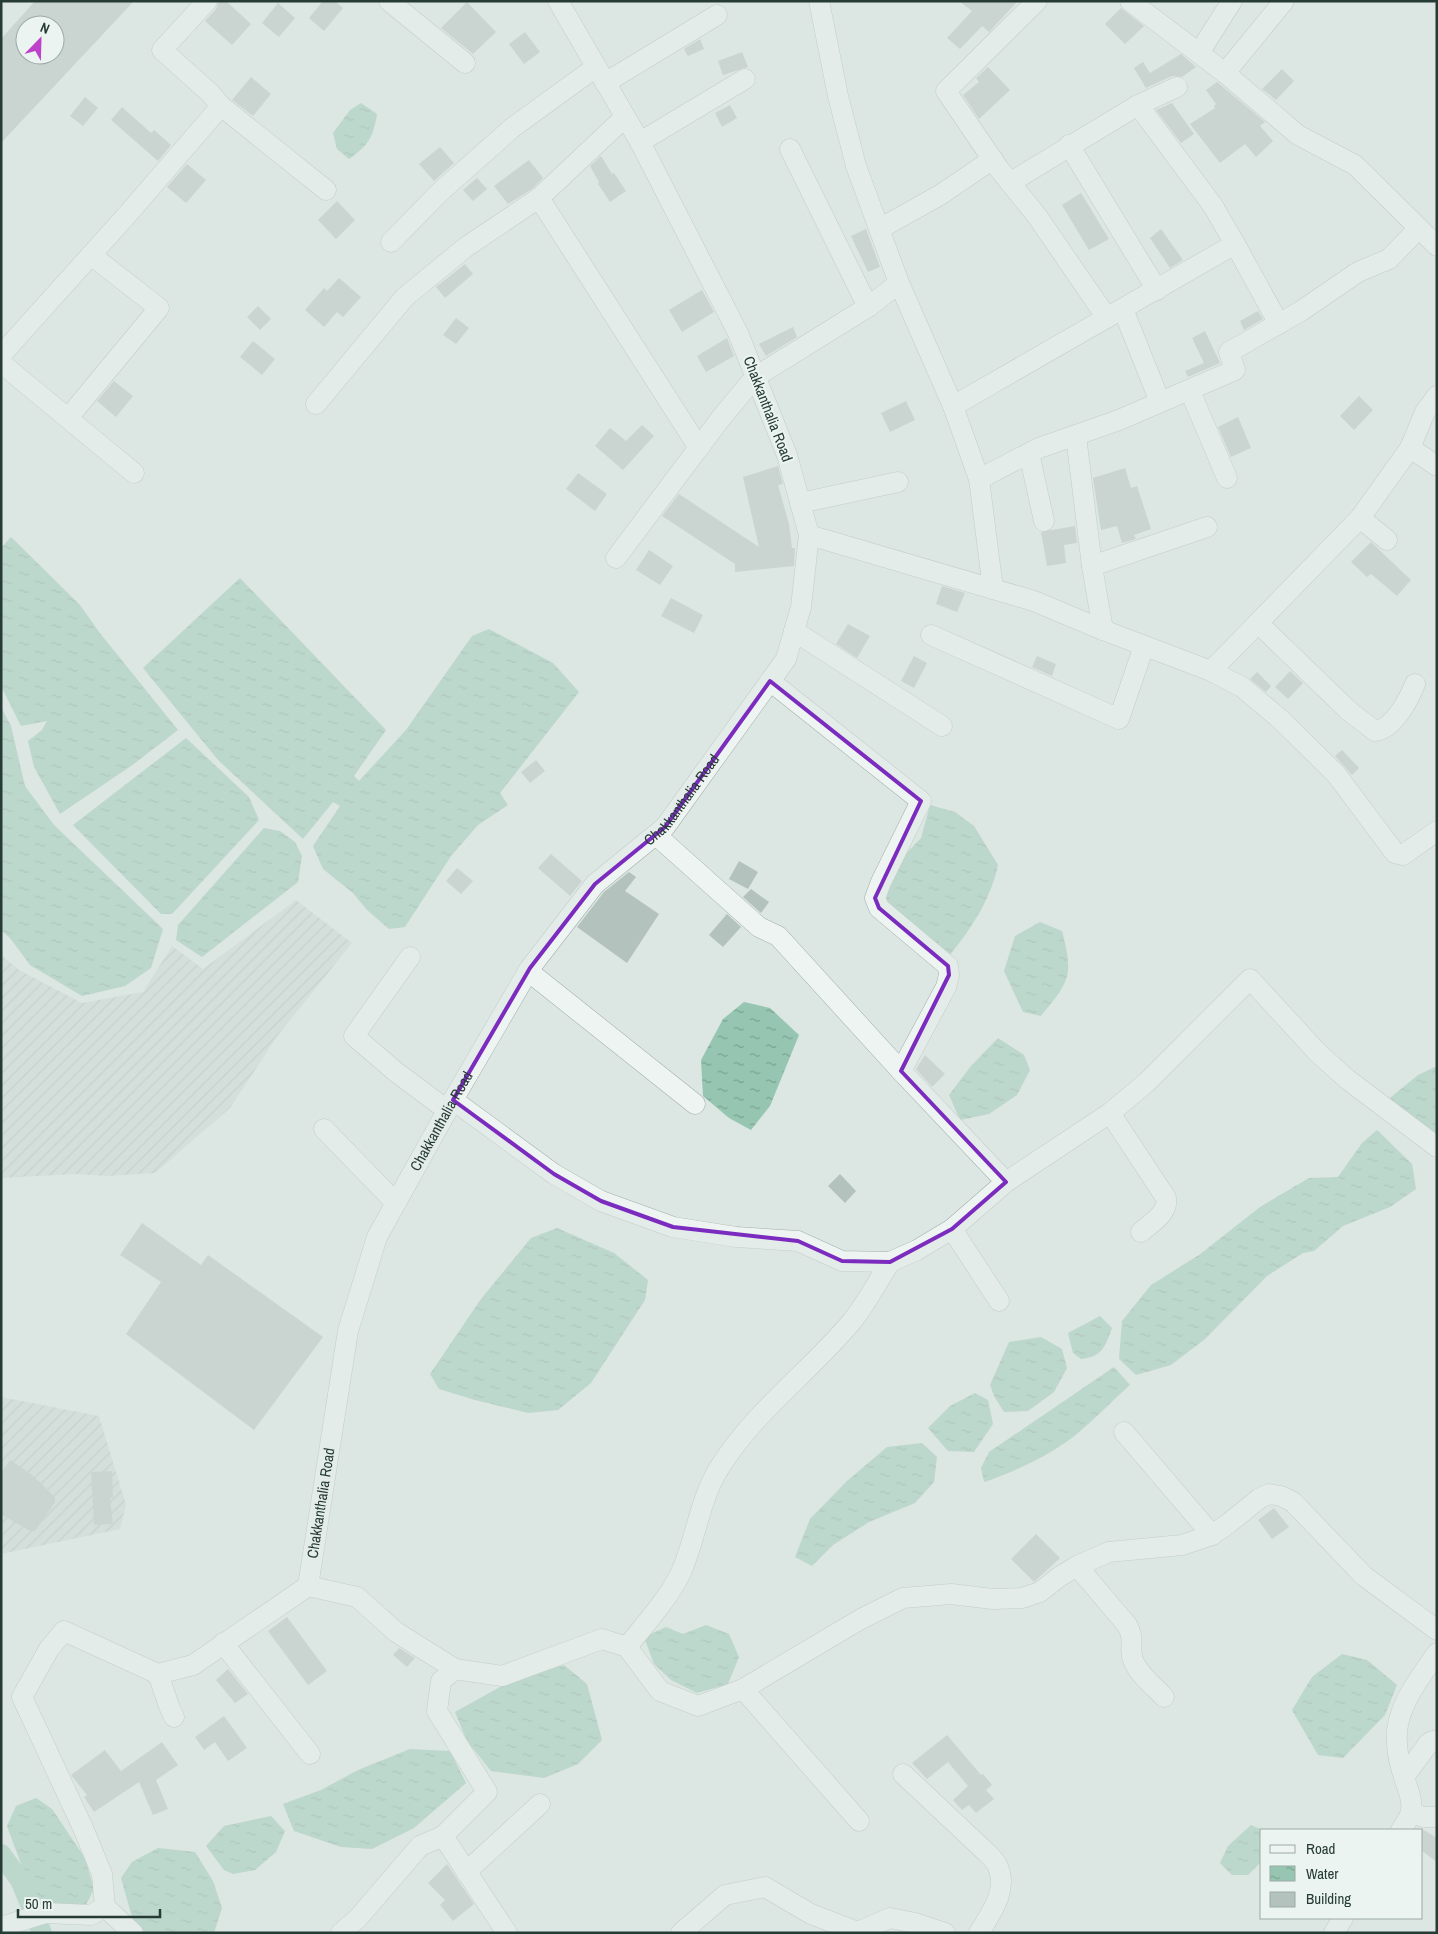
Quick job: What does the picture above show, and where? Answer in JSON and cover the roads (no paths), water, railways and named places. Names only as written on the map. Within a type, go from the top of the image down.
[{"type":"street","points":[[207,1],[162,50],[210,93],[221,106],[326,190]]},
{"type":"street","points":[[389,1],[465,63]]},
{"type":"street","name":"Chakkanthalia Road","points":[[308,1586],[348,1331],[377,1238],[450,1106],[528,972],[595,884],[665,827],[786,659],[801,607],[809,535],[788,455],[738,333],[640,142],[558,1]]},
{"type":"street","points":[[819,1],[838,96],[856,166],[899,283],[953,406],[978,479],[992,589]]},
{"type":"street","points":[[1037,1],[946,91],[993,160],[1115,313],[1160,402]]},
{"type":"street","points":[[1131,1],[1226,73],[1298,135],[1354,165],[1437,246]]},
{"type":"street","points":[[1199,53],[1232,1]]},
{"type":"street","points":[[1226,73],[1284,1]]},
{"type":"street","points":[[391,242],[440,192],[512,128],[601,75],[717,15]]},
{"type":"street","points":[[640,142],[745,79]]},
{"type":"street","points":[[1011,182],[1069,145],[1138,105],[1176,87]]},
{"type":"street","points":[[1138,105],[1213,206],[1279,324]]},
{"type":"street","points":[[1,355],[127,216],[221,106]]},
{"type":"street","points":[[316,404],[405,297],[466,247],[539,198],[625,117]]},
{"type":"street","points":[[1069,145],[1157,290]]},
{"type":"street","points":[[790,148],[868,307]]},
{"type":"street","points":[[879,229],[940,195],[993,160]]},
{"type":"street","points":[[539,198],[699,448]]},
{"type":"street","points":[[978,479],[1029,453],[1119,420],[1235,370],[1229,352],[1301,312],[1358,272],[1389,259],[1418,229]]},
{"type":"street","points":[[953,406],[1235,244]]},
{"type":"street","points":[[68,418],[159,308],[91,255]]},
{"type":"street","points":[[616,558],[699,448],[756,377],[868,307],[899,283]]},
{"type":"street","points":[[1,363],[134,473]]},
{"type":"street","points":[[1190,391],[1227,478]]},
{"type":"street","points":[[1212,671],[1360,518],[1410,448],[1425,412],[1437,396]]},
{"type":"street","points":[[1076,436],[1092,566],[1103,630]]},
{"type":"street","points":[[1410,448],[1437,466]]},
{"type":"street","points":[[1029,453],[1044,520]]},
{"type":"street","points":[[800,503],[898,482]]},
{"type":"street","points":[[1360,518],[1387,540]]},
{"type":"street","points":[[1092,566],[1207,528]]},
{"type":"street","points":[[809,535],[1034,601],[1103,630],[1212,671],[1242,687],[1280,719],[1336,774],[1395,853],[1403,855],[1437,831]]},
{"type":"street","points":[[1258,623],[1349,712],[1374,731],[1382,729],[1405,706],[1415,684]]},
{"type":"street","points":[[794,631],[942,726]]},
{"type":"street","points":[[931,635],[1119,719],[1144,646]]},
{"type":"street","points":[[770,681],[921,802],[881,882],[875,898],[879,908],[948,966],[949,975],[946,987],[901,1071]]},
{"type":"street","points":[[656,835],[759,927],[778,936],[901,1071],[1006,1182]]},
{"type":"street","points":[[410,957],[354,1036],[396,1072],[554,1174],[601,1201],[673,1227],[736,1237],[798,1241],[842,1261],[890,1262],[917,1250],[952,1229],[1006,1182],[1110,1113],[1146,1083],[1250,979],[1318,1053],[1347,1079],[1437,1147]]},
{"type":"street","points":[[528,972],[695,1104]]},
{"type":"street","points":[[1110,1113],[1166,1198],[1168,1204],[1164,1211],[1141,1232]]},
{"type":"street","points":[[324,1129],[396,1203]]},
{"type":"street","points":[[952,1229],[999,1301]]},
{"type":"street","points":[[627,1646],[657,1610],[681,1572],[694,1538],[703,1501],[718,1470],[744,1434],[854,1319],[890,1262]]},
{"type":"street","points":[[1124,1432],[1212,1535]]},
{"type":"street","points":[[133,1933],[105,1907],[102,1874],[83,1828],[22,1697],[49,1649],[64,1631],[158,1674],[192,1665],[308,1586],[356,1597],[396,1632],[455,1669],[502,1676],[602,1639],[627,1646],[660,1691],[698,1706],[743,1689],[861,1619],[903,1598],[951,1594],[993,1599],[1022,1598],[1040,1592],[1077,1566],[1110,1552],[1182,1545],[1212,1535],[1260,1498],[1269,1494],[1281,1496],[1293,1502],[1364,1576],[1437,1630]]},
{"type":"street","points":[[1077,1566],[1127,1625],[1132,1634],[1132,1660],[1137,1669],[1164,1697]]},
{"type":"street","points":[[223,1643],[310,1754]]},
{"type":"street","points":[[1402,1829],[1411,1812],[1412,1804],[1399,1752],[1399,1724],[1414,1685],[1437,1653]]},
{"type":"street","points":[[342,1933],[358,1918],[420,1846],[442,1836],[487,1792],[437,1712],[441,1681],[455,1669]]},
{"type":"street","points":[[158,1674],[174,1717]]},
{"type":"street","points":[[743,1689],[859,1820]]},
{"type":"street","points":[[1404,1777],[1429,1743],[1437,1742]]},
{"type":"street","points":[[902,1774],[998,1865],[1002,1882],[1001,1892],[979,1933]]},
{"type":"street","points":[[466,1872],[540,1804]]},
{"type":"street","points":[[1411,1812],[1423,1817],[1437,1816]]},
{"type":"street","points":[[442,1836],[507,1933]]},
{"type":"street","points":[[681,1933],[724,1895],[765,1887],[811,1914],[858,1932],[890,1918],[915,1923],[945,1933]]},
{"type":"street","points":[[1,1927],[38,1915],[91,1915],[105,1907]]},
{"type":"street","points":[[1334,1933],[1342,1919]]},
{"type":"water","points":[[361,103],[377,114],[372,135],[366,145],[349,159],[337,149],[333,133],[350,110]]},
{"type":"water","points":[[11,537],[80,605],[99,632],[178,730],[131,766],[60,814],[34,767],[28,741],[42,730],[47,721],[21,726],[1,686],[1,548]]},
{"type":"water","points":[[240,578],[386,730],[354,776],[359,781],[406,730],[472,636],[489,629],[553,663],[579,692],[500,793],[508,805],[478,825],[451,856],[405,927],[389,929],[367,910],[353,893],[323,869],[313,846],[340,806],[333,802],[303,839],[218,760],[143,668]]},
{"type":"water","points":[[1,707],[11,726],[25,786],[54,825],[163,929],[151,968],[125,986],[82,996],[30,965],[10,938],[1,930]]},
{"type":"water","points":[[186,738],[249,797],[259,820],[172,914],[161,914],[73,825]]},
{"type":"water","points":[[930,805],[955,812],[974,826],[998,865],[990,892],[978,916],[945,961],[889,912],[884,892],[899,861],[921,838]]},
{"type":"water","points":[[264,828],[280,831],[295,842],[302,856],[298,882],[202,957],[176,940],[178,925]]},
{"type":"water","points":[[1040,922],[1062,931],[1068,966],[1067,977],[1061,989],[1041,1016],[1023,1012],[1004,971],[1015,936]]},
{"type":"water","points":[[744,1002],[770,1008],[799,1035],[770,1106],[751,1130],[729,1118],[703,1096],[701,1060],[723,1019]]},
{"type":"water","points":[[998,1038],[1024,1055],[1030,1070],[1017,1095],[989,1114],[960,1120],[949,1095],[971,1066]]},
{"type":"water","points":[[1437,1066],[1437,1143],[1385,1102],[1418,1075]]},
{"type":"water","points":[[1377,1130],[1412,1164],[1416,1189],[1390,1207],[1343,1226],[1314,1251],[1303,1253],[1267,1276],[1205,1339],[1171,1365],[1136,1375],[1119,1359],[1122,1321],[1151,1285],[1199,1255],[1260,1207],[1309,1178],[1338,1177],[1362,1143]]},
{"type":"water","points":[[557,1228],[614,1253],[648,1280],[645,1300],[591,1383],[558,1410],[528,1413],[439,1389],[430,1374],[481,1299],[531,1238]]},
{"type":"water","points":[[1100,1316],[1112,1328],[1105,1346],[1094,1356],[1081,1359],[1073,1353],[1068,1333]]},
{"type":"water","points":[[1041,1337],[1062,1349],[1067,1368],[1054,1392],[1028,1411],[1004,1412],[994,1396],[990,1385],[1009,1342]]},
{"type":"water","points":[[1114,1367],[1130,1385],[1086,1426],[1070,1440],[1047,1454],[1008,1473],[984,1482],[981,1468],[989,1452]]},
{"type":"water","points":[[975,1393],[988,1400],[993,1424],[974,1452],[948,1451],[928,1428],[950,1406]]},
{"type":"water","points":[[922,1443],[937,1457],[934,1482],[915,1503],[869,1522],[833,1545],[812,1566],[795,1557],[810,1519],[847,1481],[887,1447]]},
{"type":"water","points":[[706,1625],[729,1634],[739,1657],[728,1684],[697,1693],[671,1680],[654,1664],[644,1637],[666,1627],[683,1634]]},
{"type":"water","points":[[1342,1654],[1367,1660],[1397,1685],[1385,1715],[1343,1758],[1318,1755],[1292,1710],[1312,1677]]},
{"type":"water","points":[[564,1665],[587,1684],[602,1740],[578,1764],[544,1778],[491,1771],[467,1741],[455,1712],[511,1681]]},
{"type":"water","points":[[410,1749],[450,1751],[466,1783],[414,1828],[372,1849],[341,1847],[294,1831],[283,1804],[321,1790],[358,1770]]},
{"type":"water","points":[[36,1798],[52,1809],[85,1858],[94,1889],[84,1909],[47,1909],[28,1883],[7,1826],[16,1806]]},
{"type":"water","points":[[271,1816],[285,1831],[276,1852],[255,1870],[233,1874],[224,1870],[206,1846],[224,1826]]},
{"type":"water","points":[[1251,1825],[1260,1829],[1260,1863],[1248,1875],[1232,1875],[1220,1863],[1228,1846]]},
{"type":"water","points":[[158,1848],[195,1852],[213,1881],[222,1908],[214,1933],[145,1933],[133,1921],[121,1878],[132,1862]]},
{"type":"waterway","points":[[1,1854],[20,1880],[42,1933]]}]
